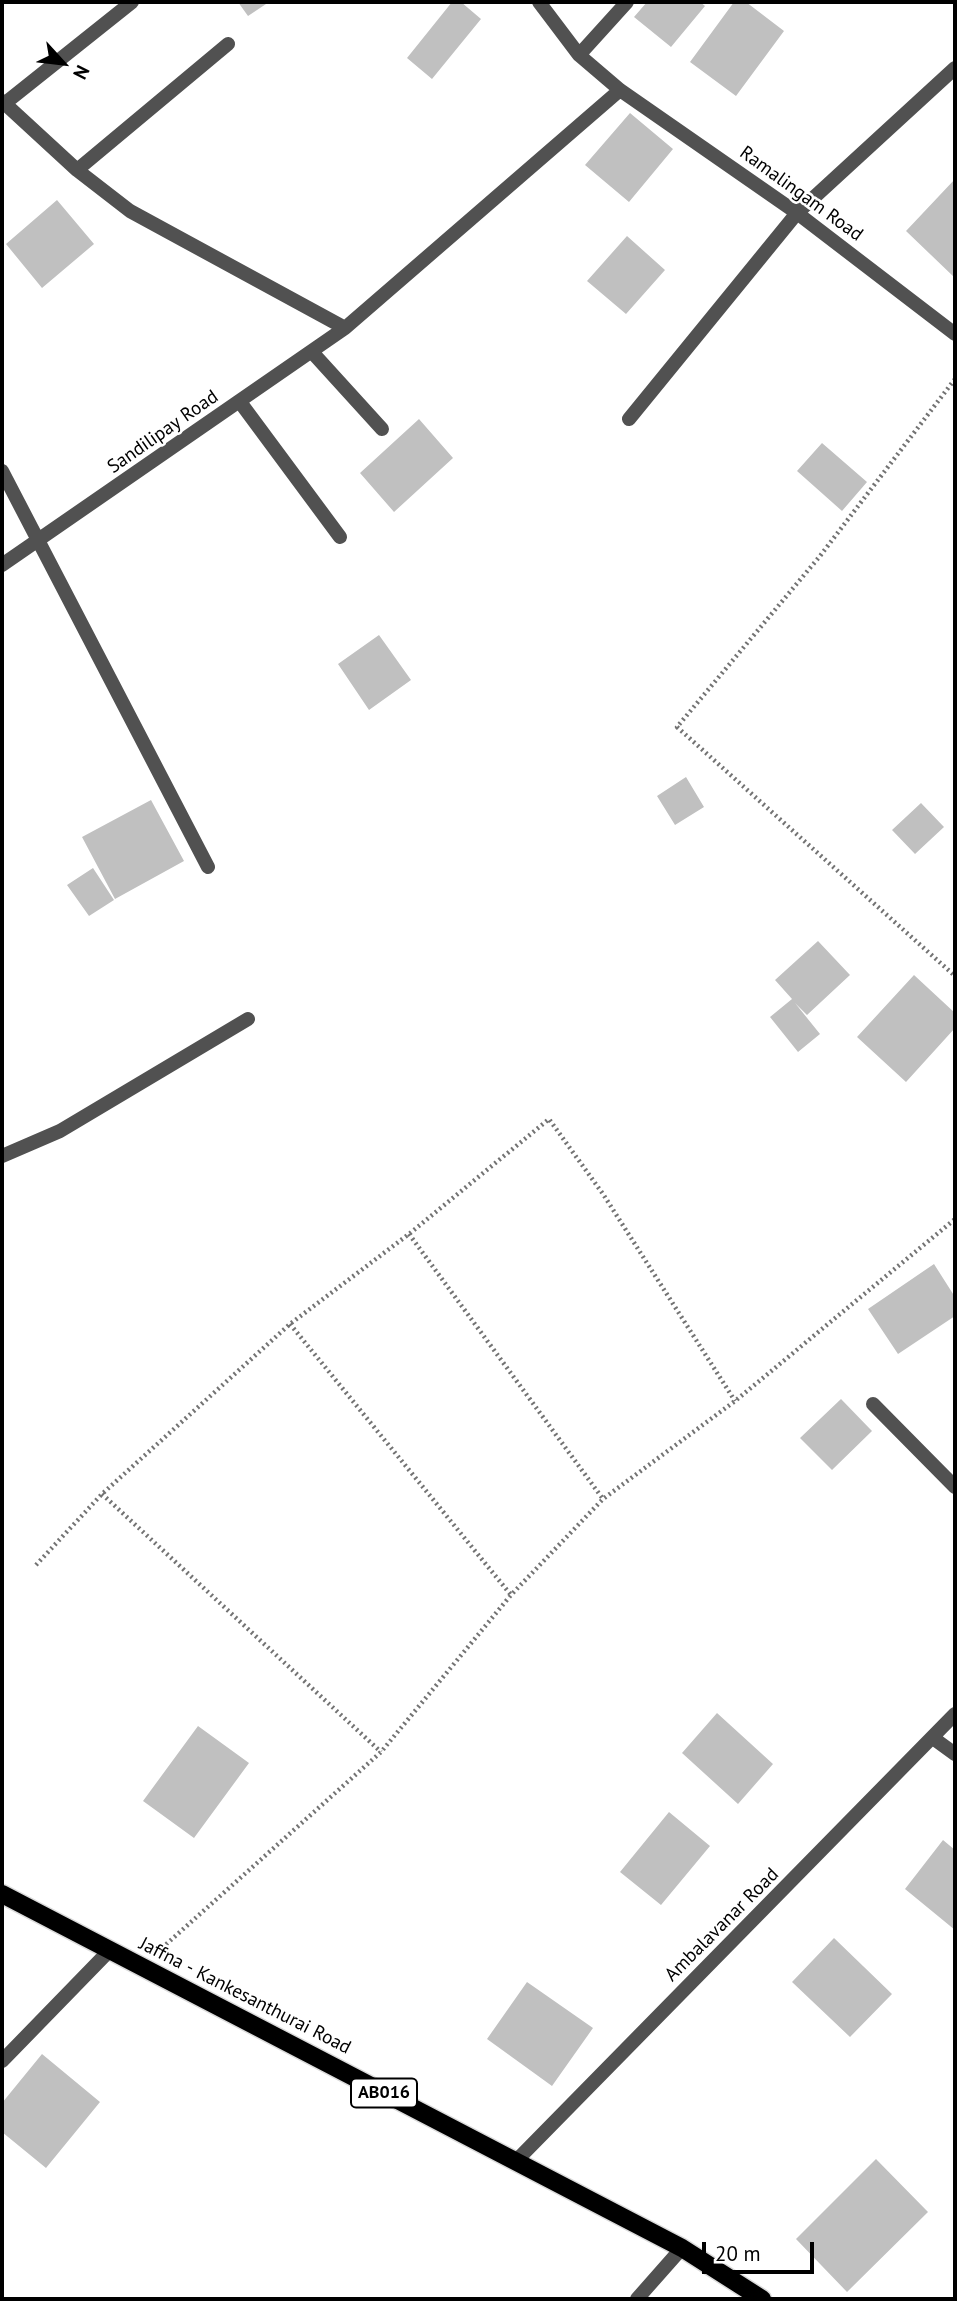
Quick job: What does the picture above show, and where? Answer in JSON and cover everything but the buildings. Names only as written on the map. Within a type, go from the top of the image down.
[{"type":"main road","name":"Jaffna - Kankesanthurai Road","points":[[2,1894],[682,2248],[762,2299]]},
{"type":"street","points":[[132,2],[3,102],[77,170],[130,211],[345,328]]},
{"type":"street","name":"Ramalingam Road","points":[[539,2],[579,55],[620,90],[797,213],[955,334]]},
{"type":"street","points":[[579,55],[626,2]]},
{"type":"street","points":[[77,170],[228,44]]},
{"type":"street","points":[[629,418],[797,213],[955,68]]},
{"type":"street","name":"Sandilipay Road","points":[[2,565],[345,328],[620,90]]},
{"type":"street","points":[[312,352],[382,429]]},
{"type":"street","points":[[240,402],[340,537]]},
{"type":"street","points":[[2,471],[208,867]]},
{"type":"street","points":[[2,1156],[61,1131],[248,1019]]},
{"type":"street","points":[[873,1404],[955,1487]]},
{"type":"street","name":"Ambalavanar Road","points":[[516,2161],[955,1714]]},
{"type":"street","points":[[933,1738],[955,1754]]},
{"type":"street","points":[[2,2061],[110,1950]]},
{"type":"street","points":[[637,2299],[682,2248]]},
{"type":"path","points":[[955,380],[820,556],[677,727],[955,976]]},
{"type":"path","points":[[36,1565],[102,1494],[290,1324],[409,1234],[549,1119],[603,1194],[736,1401]]},
{"type":"path","points":[[142,1966],[381,1752],[511,1595],[603,1499],[736,1401],[955,1219]]},
{"type":"path","points":[[409,1234],[603,1499]]},
{"type":"path","points":[[290,1324],[511,1595]]},
{"type":"path","points":[[102,1494],[381,1752]]}]
